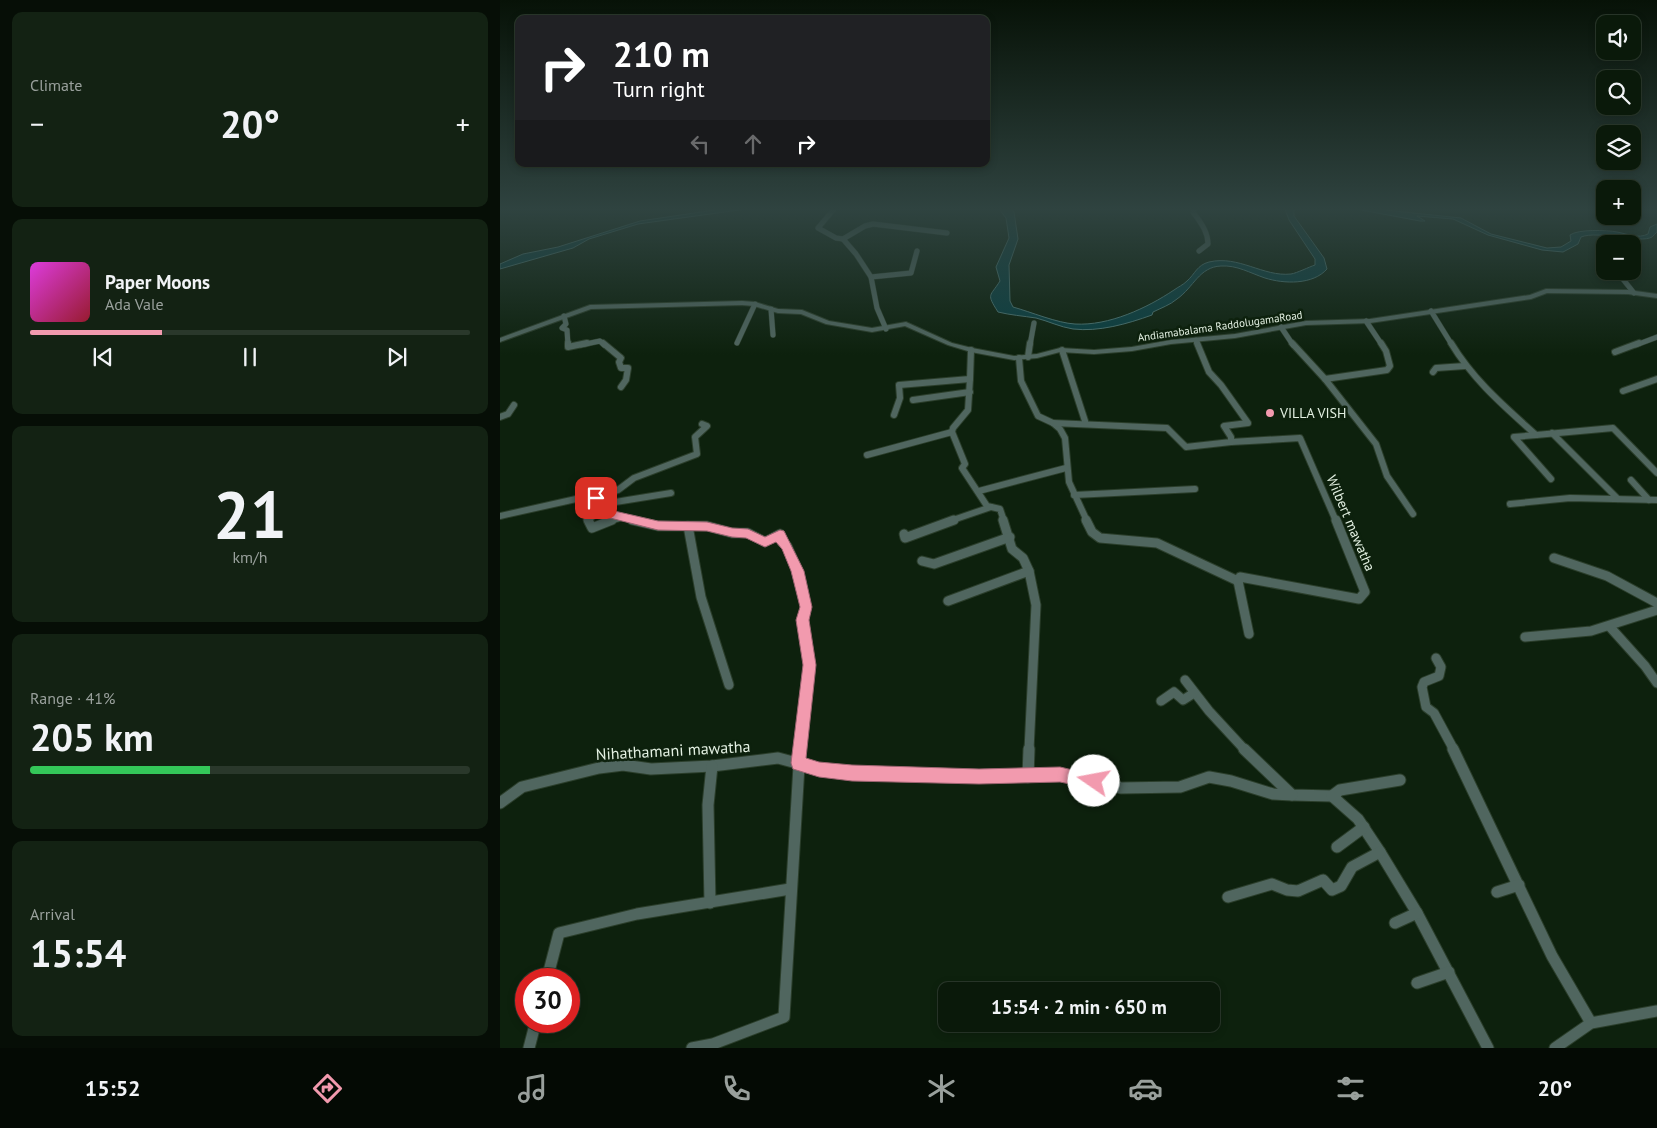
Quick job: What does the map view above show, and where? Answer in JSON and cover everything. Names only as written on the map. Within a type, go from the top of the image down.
[{"type":"street","points":[[858,258],[871,278],[877,308],[886,329]]},
{"type":"street","points":[[871,278],[912,273],[915,258]]},
{"type":"street","points":[[1624,280],[1634,293]]},
{"type":"street","name":"Andiamabalama RaddolugamaRoad","points":[[500,340],[564,316],[600,306],[755,304],[770,309],[802,312],[828,323],[872,330],[906,324],[912,325],[950,344],[971,350],[1019,358],[1062,350],[1094,352],[1122,350],[1171,342],[1235,336],[1306,323],[1366,321],[1531,297],[1546,292],[1634,293],[1657,296]]},
{"type":"street","points":[[737,343],[755,304]]},
{"type":"street","points":[[770,309],[773,335]]},
{"type":"street","points":[[1431,311],[1464,366],[1482,386],[1536,435]]},
{"type":"street","points":[[564,316],[566,324],[562,328],[567,330],[568,347],[600,341],[621,358],[619,362],[622,368],[628,368],[626,380],[621,388]]},
{"type":"street","points":[[1326,379],[1387,370],[1390,366],[1386,351],[1366,321]]},
{"type":"street","points":[[1028,357],[1034,323]]},
{"type":"street","points":[[1280,327],[1293,345],[1326,379],[1376,444],[1387,476],[1413,514]]},
{"type":"street","points":[[1615,352],[1657,337]]},
{"type":"street","points":[[1053,423],[1085,422],[1118,426],[1167,428],[1186,447],[1231,442],[1232,437],[1224,426],[1248,423],[1221,385],[1209,372],[1196,340]]},
{"type":"street","points":[[971,350],[968,410],[953,428],[952,432],[964,464],[962,468],[964,475],[979,491],[987,506],[1000,509],[1010,537],[1012,549],[1023,558],[1029,571],[1036,605],[1028,777]]},
{"type":"street","points":[[1062,350],[1085,422]]},
{"type":"street","points":[[1019,358],[1021,381],[1038,416],[1053,423],[1065,438],[1066,468],[1069,482],[1092,532],[1100,538],[1158,543],[1238,581],[1249,634]]},
{"type":"street","points":[[1433,372],[1436,368],[1464,366]]},
{"type":"street","points":[[894,415],[900,398],[899,385],[911,382],[959,382],[970,379]]},
{"type":"street","points":[[1623,390],[1657,379]]},
{"type":"street","points":[[913,400],[970,392]]},
{"type":"street","points":[[500,417],[508,414],[514,405]]},
{"type":"street","points":[[632,518],[615,518],[599,527],[592,528],[588,520],[593,516],[589,504],[628,484],[634,478],[697,454],[695,437],[706,426],[702,424]]},
{"type":"street","points":[[1551,479],[1514,437],[1613,428],[1657,473]]},
{"type":"street","points":[[867,454],[952,432]]},
{"type":"street","points":[[1552,433],[1618,499]]},
{"type":"street","name":"Wilbert mawatha","points":[[1231,442],[1300,438],[1366,592],[1359,599],[1289,587],[1247,577],[1240,577],[1238,581]]},
{"type":"street","points":[[979,491],[1066,468]]},
{"type":"street","points":[[1631,480],[1653,500]]},
{"type":"street","points":[[1074,495],[1195,489]]},
{"type":"street","points":[[500,516],[586,497],[616,503],[671,493]]},
{"type":"street","points":[[1510,504],[1570,498],[1653,500]]},
{"type":"street","points":[[597,500],[606,513],[658,526],[707,526],[732,533],[748,533],[765,542],[780,534],[782,542],[787,546],[798,571],[806,607],[803,620],[810,665],[798,763],[784,1017],[713,1046],[692,1048]]},
{"type":"street","points":[[904,534],[905,538],[909,537],[914,533],[991,506]]},
{"type":"street","points":[[688,526],[702,597],[729,685]]},
{"type":"street","points":[[922,561],[934,564],[1010,537]]},
{"type":"street","points":[[1554,558],[1575,563],[1621,581],[1657,603]]},
{"type":"street","points":[[948,601],[1029,571]]},
{"type":"street","points":[[1525,637],[1591,631],[1610,627],[1657,610]]},
{"type":"street","points":[[1610,627],[1645,666],[1657,683]]},
{"type":"street","points":[[1436,658],[1441,667],[1439,676],[1424,682],[1422,687],[1426,707],[1434,713],[1458,758],[1552,956],[1591,1023]]},
{"type":"street","points":[[1185,680],[1233,737],[1292,796]]},
{"type":"street","points":[[1161,701],[1174,692],[1183,700],[1194,693]]},
{"type":"street","name":"Nihathamani mawatha","points":[[500,803],[522,787],[599,768],[623,766],[651,769],[712,766],[778,758],[819,770],[852,773],[1028,777],[1060,775],[1121,788],[1180,787],[1209,777],[1231,781],[1273,794],[1332,796]]},
{"type":"street","points":[[710,903],[708,805],[712,766]]},
{"type":"street","points":[[1400,780],[1340,790],[1332,796],[1358,819],[1380,852],[1417,913],[1488,1048]]},
{"type":"street","points":[[1337,846],[1364,827]]},
{"type":"street","points":[[1228,897],[1272,884],[1283,890],[1297,892],[1323,880],[1332,890],[1341,886],[1352,867],[1380,852]]},
{"type":"street","points":[[1497,892],[1519,885]]},
{"type":"street","points":[[550,968],[559,933],[638,914],[790,889]]},
{"type":"street","points":[[1395,922],[1417,913]]},
{"type":"street","points":[[1417,983],[1449,972]]},
{"type":"street","points":[[1555,1048],[1591,1023],[1657,1011]]},
{"type":"street","points":[[529,1048],[533,1033]]},
{"type":"water","points":[[514,258],[539,258],[500,269],[500,264]]},
{"type":"water","points":[[1000,258],[1011,258],[1009,265],[1010,301],[1013,307],[1075,324],[1088,324],[1114,319],[1140,309],[1182,285],[1199,267],[1209,262],[1231,261],[1271,272],[1291,274],[1315,265],[1314,258],[1324,258],[1327,269],[1314,278],[1289,282],[1265,278],[1233,267],[1213,267],[1202,274],[1183,294],[1168,305],[1153,312],[1152,315],[1113,326],[1083,330],[1063,327],[1036,318],[998,312],[991,298],[1000,281],[996,267]]},
{"type":"place","name":"VILLA VISH","points":[[1270,413]]},
{"type":"route","points":[[596,498],[606,513],[658,526],[707,526],[732,533],[748,533],[765,542],[780,534],[782,542],[787,546],[798,571],[806,607],[803,620],[810,665],[798,763],[819,770],[852,773],[979,777],[1060,775],[1094,781]]}]
